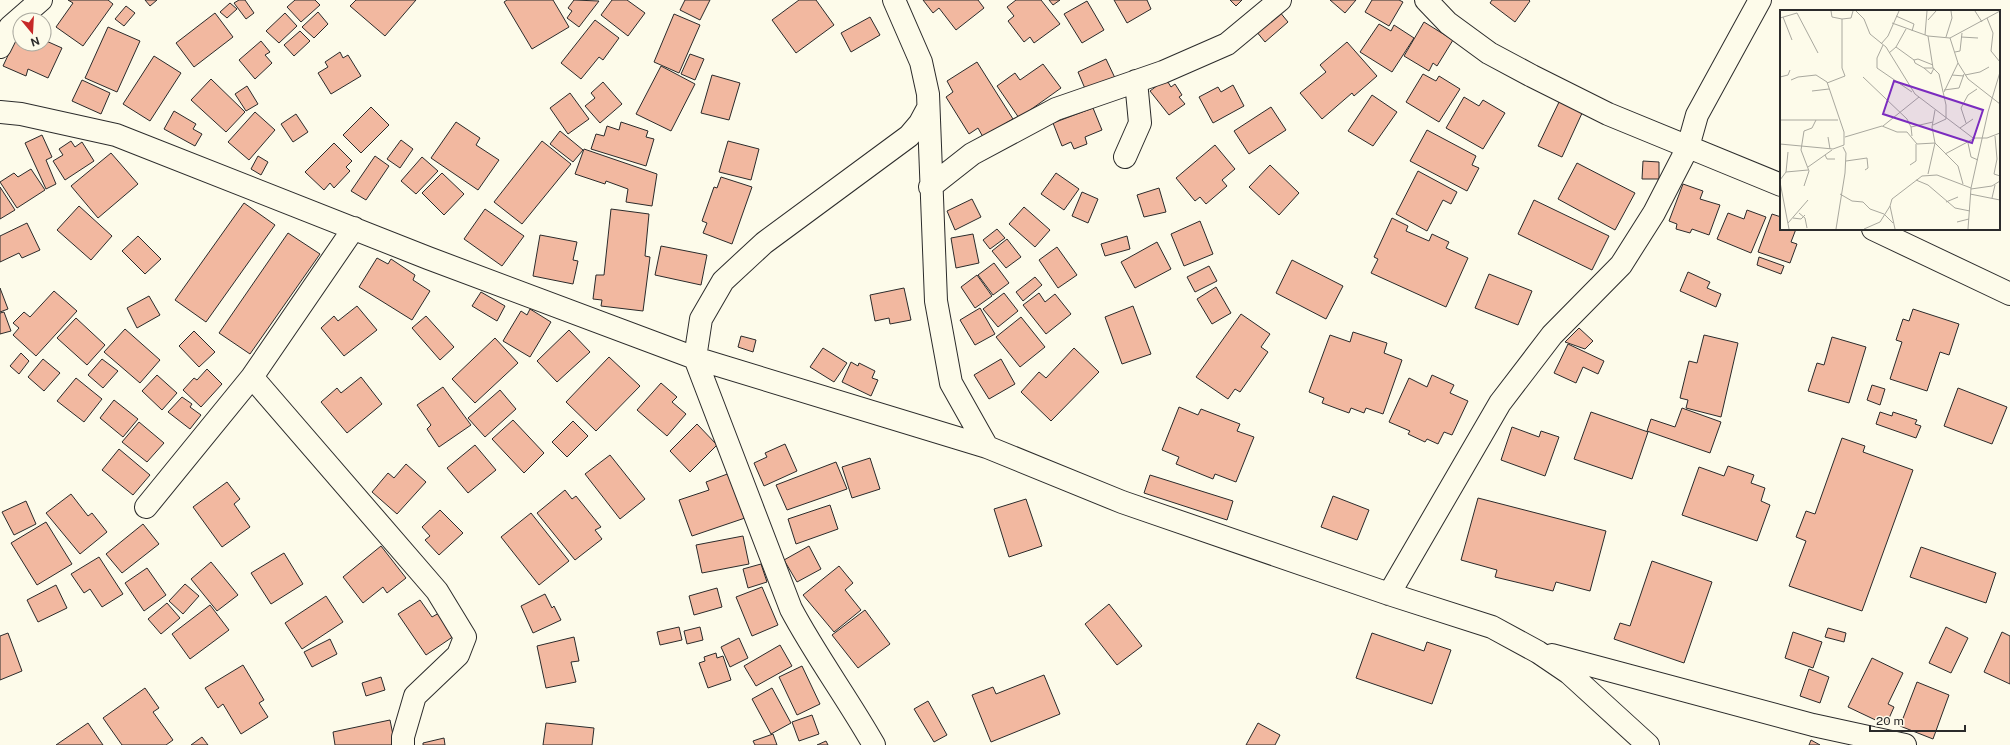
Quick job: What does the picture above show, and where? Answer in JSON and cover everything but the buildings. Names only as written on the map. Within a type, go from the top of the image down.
[{"type":"street","points":[[0,47],[10,27],[41,0]]},
{"type":"street","points":[[894,0],[921,62],[928,94],[927,110],[936,300],[951,383],[987,447]]},
{"type":"street","points":[[930,187],[972,154],[1056,109],[1163,72],[1227,44],[1280,0]]},
{"type":"street","points":[[1426,0],[1448,22],[1489,53],[1532,76],[1608,114],[1780,185]]},
{"type":"street","points":[[1389,594],[1500,403],[1552,335],[1621,265],[1654,213],[1688,147],[1697,115],[1760,0]]},
{"type":"street","points":[[1125,157],[1140,123],[1136,81]]},
{"type":"street","points":[[874,745],[852,706],[808,642],[791,609],[695,358],[702,319],[724,281],[764,242],[909,136],[920,123],[927,110]]},
{"type":"street","points":[[0,112],[21,114],[116,135],[354,228],[695,358],[987,447],[1122,502],[1389,594],[1492,627],[1538,652],[1569,673],[1648,745]]},
{"type":"street","points":[[146,507],[252,377],[354,228]]},
{"type":"street","points":[[1875,230],[2010,294]]},
{"type":"street","points":[[252,377],[437,591],[465,637],[458,655],[415,696],[403,737],[403,745]]},
{"type":"street","points":[[1538,652],[1813,725],[1905,745]]}]
